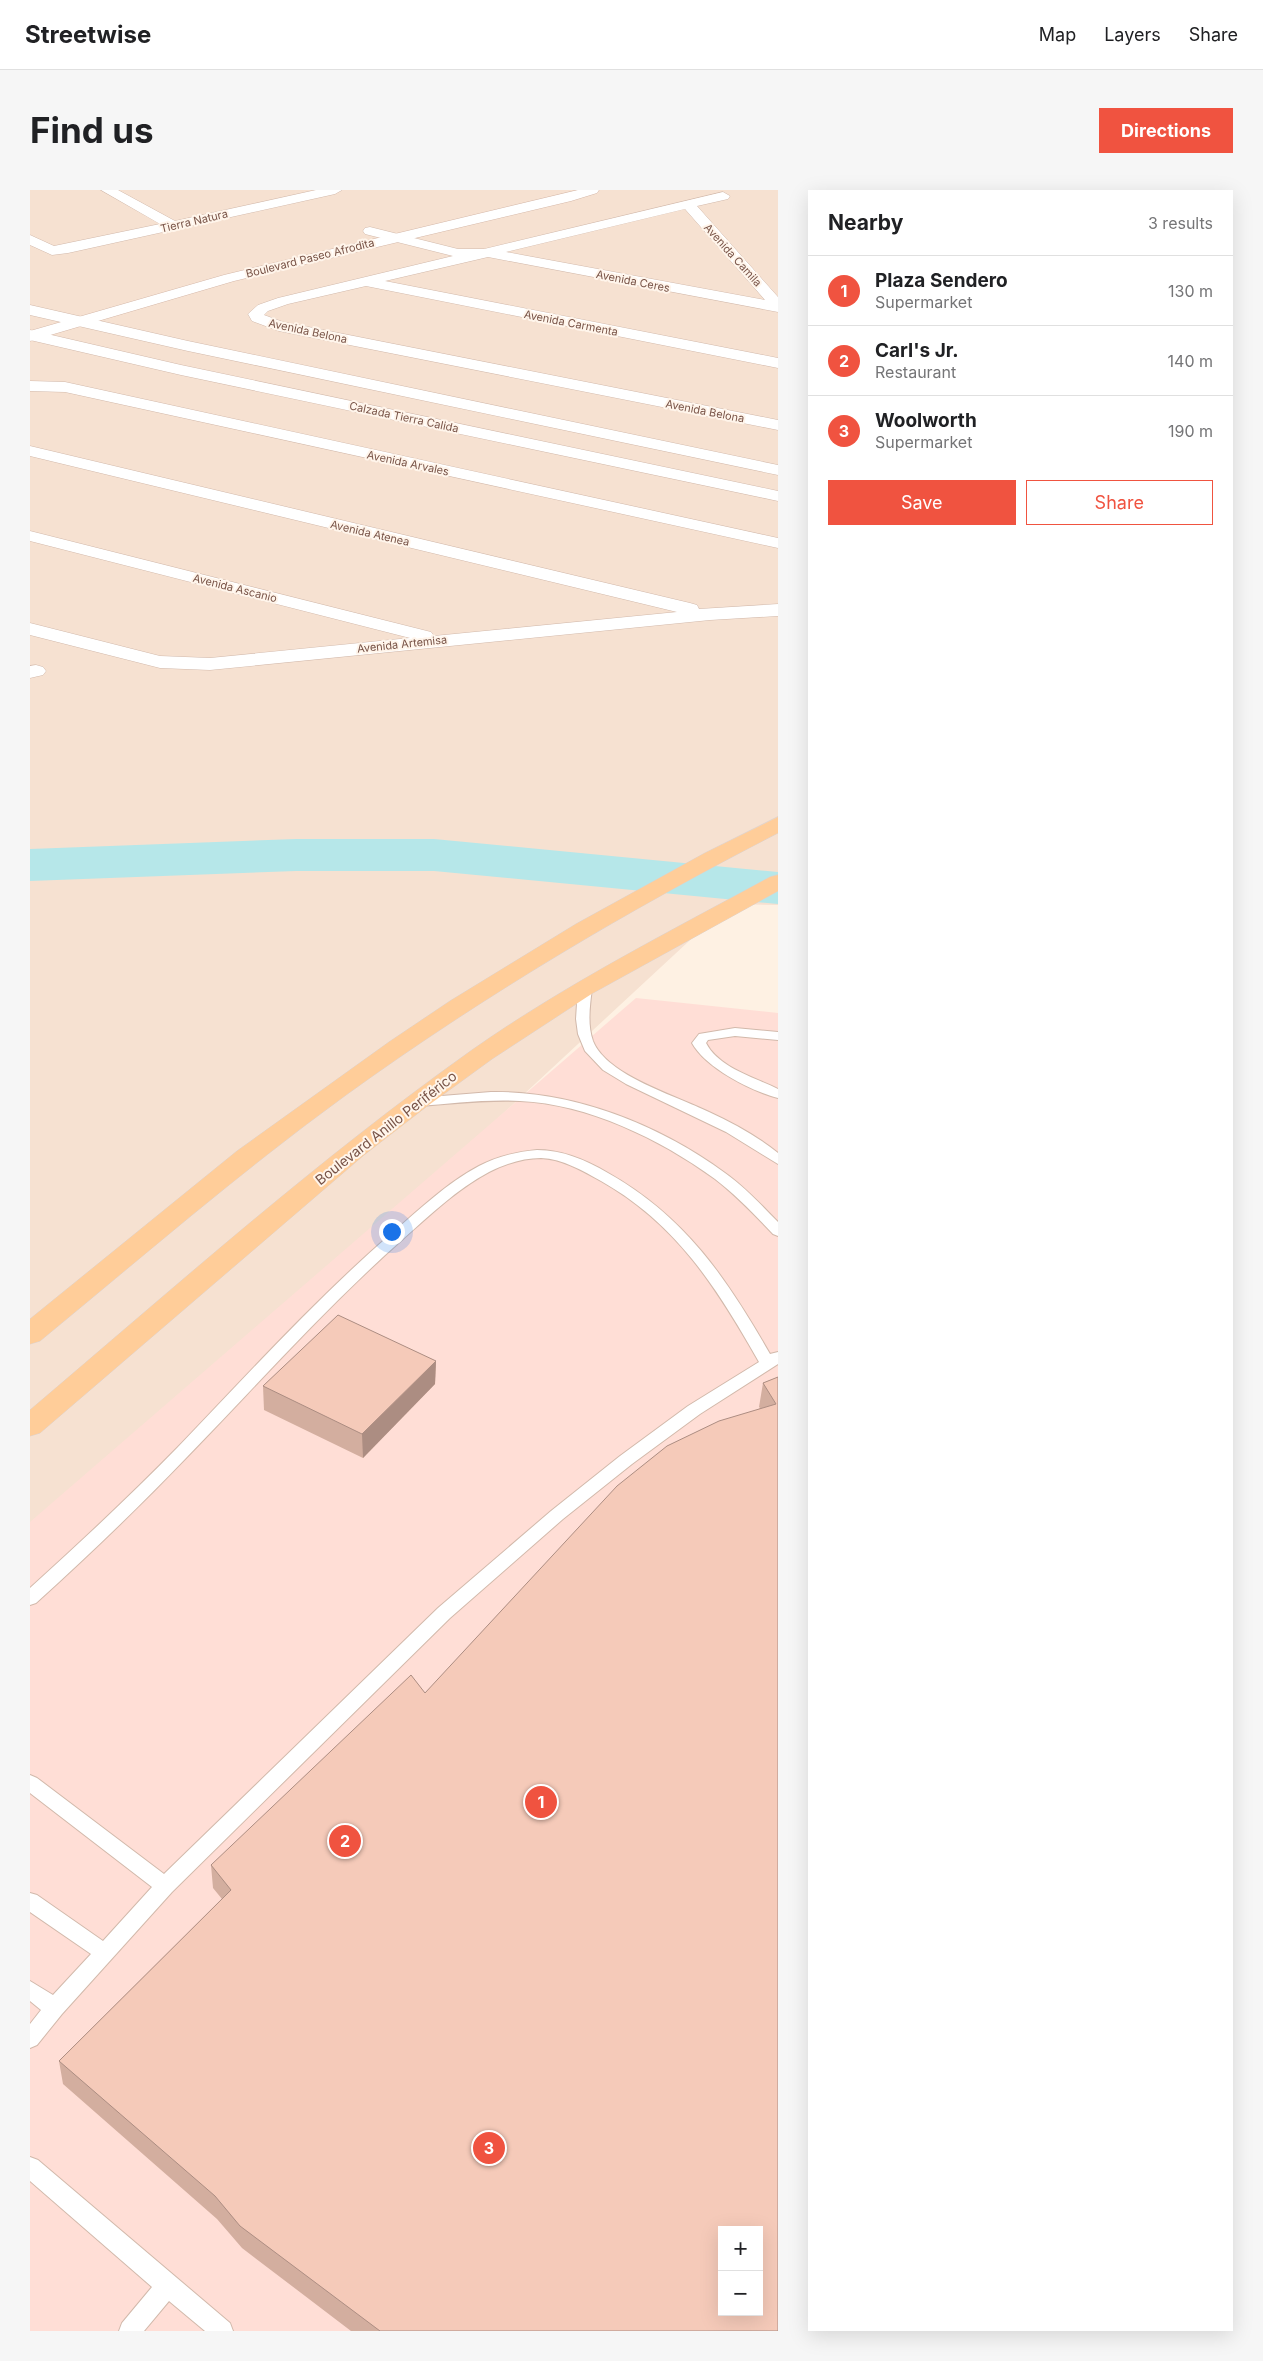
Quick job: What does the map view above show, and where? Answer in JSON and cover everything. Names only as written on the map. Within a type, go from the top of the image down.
[{"type":"main road","points":[[30,1334],[278,1134],[362,1072],[447,1013],[629,901],[778,824]]},
{"type":"main road","name":"Boulevard Anillo Periférico","points":[[32,1420],[355,1149],[483,1054],[585,988],[778,882]]},
{"type":"street","points":[[108,190],[173,226]]},
{"type":"street","points":[[266,190],[287,200]]},
{"type":"street","name":"Tierra Natura","points":[[30,239],[52,250],[87,246],[335,190]]},
{"type":"street","name":"Boulevard Paseo Afrodita","points":[[30,320],[202,272],[550,190]]},
{"type":"street","name":"Boulevard Paseo Afrodita","points":[[30,336],[75,321],[294,261],[566,198],[592,190]]},
{"type":"street","name":"Avenida Belona","points":[[723,196],[283,301],[263,308],[256,314],[257,318],[279,326],[778,425]]},
{"type":"street","name":"Avenida Camila","points":[[688,204],[778,306]]},
{"type":"street","name":"Avenida Ceres","points":[[401,224],[484,248],[488,253]]},
{"type":"street","name":"Avenida Ceres","points":[[370,231],[458,253],[488,253],[778,306]]},
{"type":"street","name":"Avenida Carmenta","points":[[365,281],[778,362]]},
{"type":"street","name":"Calzada Tierra Calida","points":[[30,310],[778,470]]},
{"type":"street","name":"Calzada Tierra Calida","points":[[30,336],[162,366],[778,496]]},
{"type":"street","name":"Avenida Arvales","points":[[34,386],[65,387],[778,543]]},
{"type":"street","name":"Avenida Atenea","points":[[30,451],[710,614]]},
{"type":"street","name":"Avenida Ascanio","points":[[30,536],[441,640]]},
{"type":"street","name":"Avenida Artemisa","points":[[30,630],[160,662],[186,664],[238,662],[710,614],[778,610]]},
{"type":"lane","points":[[585,988],[582,1023],[589,1046],[603,1063],[632,1082],[740,1134],[778,1160]]},
{"type":"lane","points":[[778,1036],[735,1032],[704,1037],[699,1044],[702,1051],[711,1060],[778,1094]]},
{"type":"lane","points":[[417,1102],[483,1098],[533,1098],[566,1103],[611,1118],[672,1146],[720,1176],[759,1210],[778,1231]]},
{"type":"lane","points":[[30,1598],[151,1484],[337,1290],[435,1204],[475,1175],[516,1156],[556,1155],[607,1177],[645,1203],[682,1234],[715,1275],[773,1359],[694,1410],[618,1466],[557,1515],[444,1613],[165,1886],[55,2008],[30,2039]]},
{"type":"lane","points":[[30,1783],[165,1886]]},
{"type":"lane","points":[[30,1901],[105,1953]]},
{"type":"lane","points":[[30,1990],[55,2008]]},
{"type":"lane","points":[[30,2167],[222,2331]]},
{"type":"lane","points":[[130,2331],[168,2285]]},
{"type":"shaded area","points":[[30,190],[778,190],[778,905],[729,904],[30,1552]]},
{"type":"shaded area","points":[[636,998],[778,1013],[778,2331],[30,2331],[30,1522]]},
{"type":"building","points":[[338,1315],[436,1361],[362,1434],[263,1386]]},
{"type":"building","points":[[778,1377],[778,2331],[380,2331],[240,2226],[215,2196],[59,2061],[231,1890],[211,1865],[411,1675],[425,1693],[617,1486],[667,1446],[719,1421],[776,1404],[763,1383]]},
{"type":"waterway","points":[[30,865],[296,855],[434,855],[778,888]]},
{"type":"place","name":"Plaza Sendero","points":[[541,1802]]},
{"type":"place","name":"Carl's Jr.","points":[[345,1841]]},
{"type":"place","name":"Woolworth","points":[[489,2148]]}]
